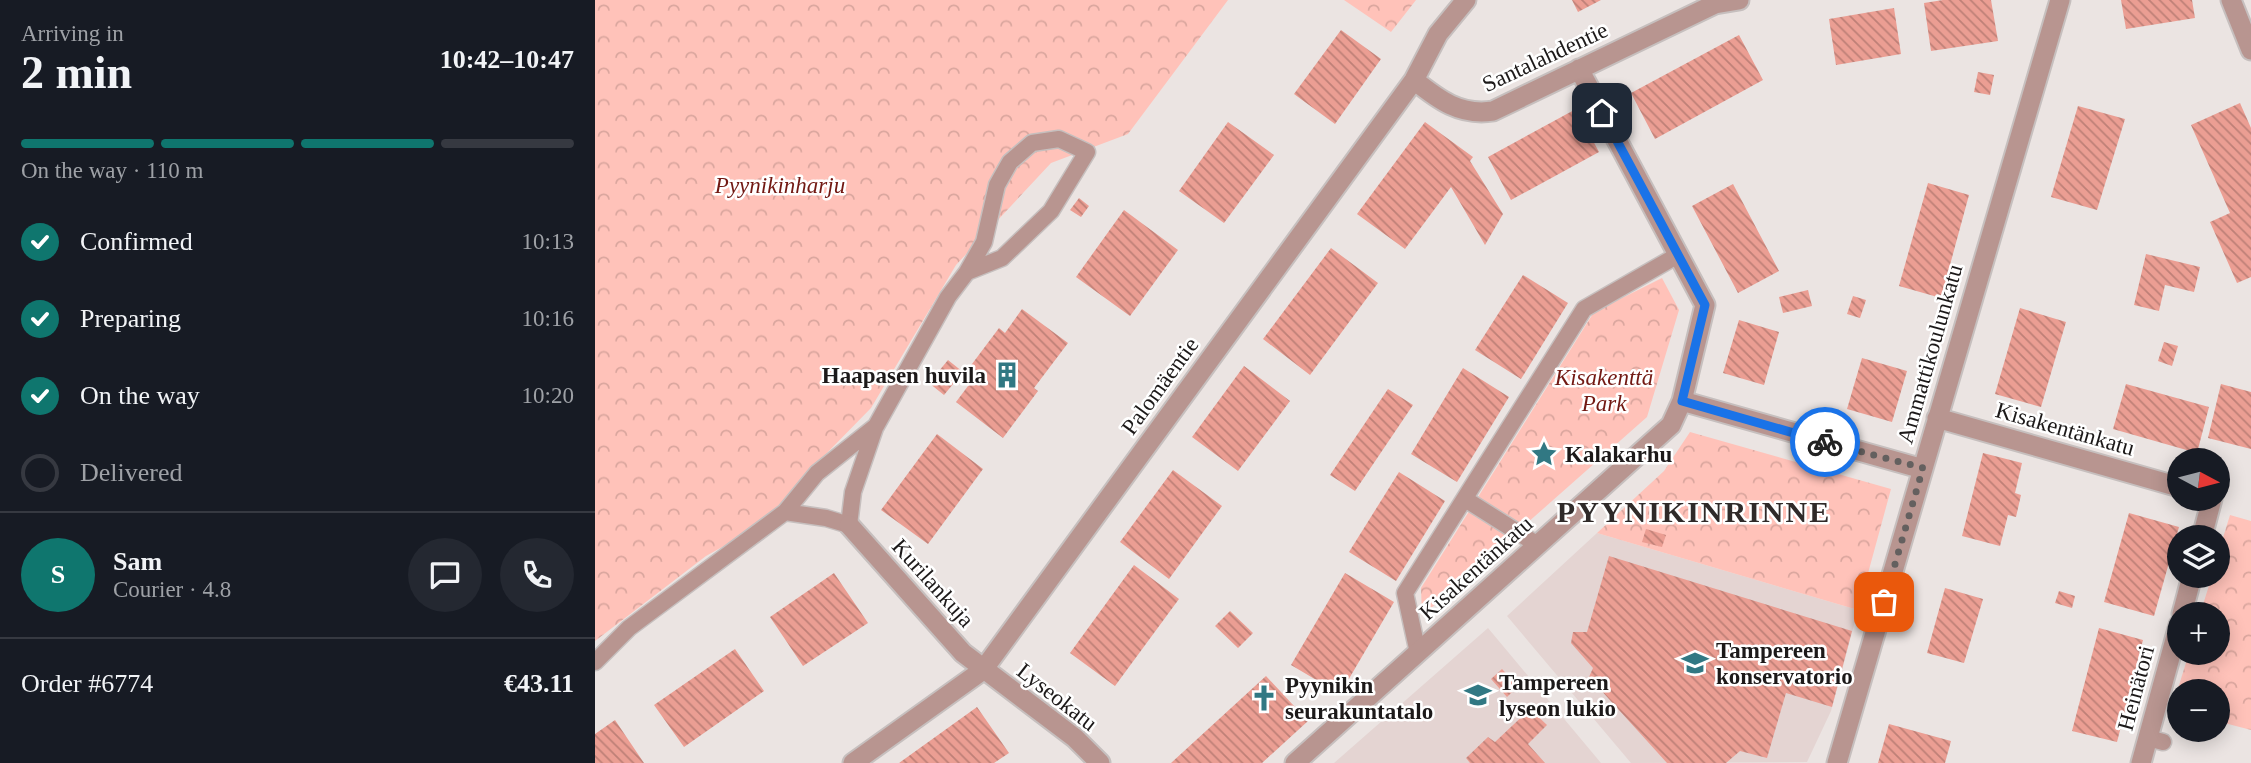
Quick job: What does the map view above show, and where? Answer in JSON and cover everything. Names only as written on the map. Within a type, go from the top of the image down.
[{"type":"street","name":"Palomäentie","points":[[853,763],[983,670],[1414,80],[1438,34],[1467,0]]},
{"type":"street","name":"Santalahdentie","points":[[1414,80],[1458,110],[1477,113],[1493,111],[1715,4],[1739,0]]},
{"type":"street","name":"Ammattikoulunkatu","points":[[1837,763],[2060,0]]},
{"type":"street","points":[[2231,0],[2251,50]]},
{"type":"street","name":"Kisakentänkatu","points":[[1295,763],[1671,425],[1682,401],[1705,305],[1579,69]]},
{"type":"street","points":[[1682,401],[1923,468]]},
{"type":"street","name":"Kisakentänkatu","points":[[1937,418],[2167,484]]},
{"type":"street","name":"Kurilankuja","points":[[849,525],[963,653],[983,670]]},
{"type":"street","name":"Heinätori","points":[[2141,763],[2156,740],[2171,665]]},
{"type":"street","name":"Lyseokatu","points":[[983,670],[1075,738],[1100,763]]},
{"type":"lane","points":[[785,512],[827,518],[849,525],[853,492],[876,426],[948,297],[967,272],[983,242],[997,185],[1010,162],[1033,143],[1059,139],[1087,152],[1052,211],[1002,258],[967,272]]},
{"type":"lane","points":[[1418,653],[1405,593],[1584,309],[1678,255]]},
{"type":"lane","points":[[595,662],[629,628],[785,512],[817,472],[876,426]]},
{"type":"lane","points":[[1465,499],[1538,545]]},
{"type":"shaded area","name":"Tampereen konservatorio","points":[[1597,533],[1858,610],[1831,711],[1807,762],[1631,763],[1507,616]]},
{"type":"shaded area","name":"Tampereen lyseon lukio","points":[[1488,628],[1601,763],[1334,763]]},
{"type":"green space","name":"Pyynikinharju","points":[[595,0],[1228,0],[1128,134],[1051,163],[956,265],[871,408],[824,456],[788,510],[706,556],[595,641]]},
{"type":"green space","points":[[1344,0],[1416,0],[1391,32]]},
{"type":"green space","name":"Kisakenttä Park","points":[[1662,278],[1679,310],[1647,417],[1422,616],[1421,588],[1594,312]]},
{"type":"green space","points":[[1690,432],[1891,489],[1858,610],[1597,533],[1664,471]]},
{"type":"green space","points":[[2230,515],[2251,521],[2251,730],[2230,724],[2230,679],[2181,679],[2185,665],[2230,665],[2230,602],[2204,602],[2208,588],[2230,588],[2230,525],[2227,525]]},
{"type":"building","points":[[1572,0],[1601,0],[1578,12]]},
{"type":"building","points":[[1943,0],[1991,0],[1998,41],[1931,51],[1924,3]]},
{"type":"building","points":[[2121,0],[2192,0],[2195,18],[2126,29]]},
{"type":"building","points":[[1894,8],[1901,54],[1836,65],[1829,19]]},
{"type":"building","points":[[1341,30],[1381,59],[1335,124],[1294,94]]},
{"type":"building","points":[[1739,35],[1763,80],[1655,139],[1631,93]]},
{"type":"building","points":[[1978,72],[1994,75],[1990,95],[1974,92]]},
{"type":"building","points":[[2240,103],[2251,128],[2251,277],[2237,283],[2210,222],[2230,213],[2191,125]]},
{"type":"building","points":[[2078,106],[2125,119],[2097,210],[2051,197]]},
{"type":"building","points":[[1576,109],[1599,152],[1511,200],[1488,157]]},
{"type":"building","points":[[1228,122],[1274,155],[1224,223],[1179,191]]},
{"type":"building","points":[[1425,122],[1473,157],[1470,161],[1503,214],[1485,245],[1451,187],[1405,249],[1357,214]]},
{"type":"building","points":[[1928,183],[1969,195],[1941,298],[1899,286]]},
{"type":"building","points":[[1733,184],[1779,271],[1738,293],[1692,206]]},
{"type":"building","points":[[1079,198],[1089,206],[1081,217],[1070,210]]},
{"type":"building","points":[[1124,210],[1178,250],[1130,316],[1076,277]]},
{"type":"building","points":[[1331,248],[1378,283],[1310,375],[1263,339]]},
{"type":"building","points":[[2146,254],[2200,267],[2194,292],[2165,285],[2159,311],[2134,305]]},
{"type":"building","points":[[1523,275],[1568,303],[1521,379],[1475,350]]},
{"type":"building","points":[[1808,290],[1812,306],[1783,313],[1779,297]]},
{"type":"building","points":[[1853,296],[1866,300],[1860,318],[1847,314]]},
{"type":"building","points":[[2020,308],[2066,322],[2041,407],[1995,394]]},
{"type":"building","name":"Haapasen huvila","points":[[1022,309],[1068,343],[1034,388],[1038,391],[1003,438],[956,402],[974,378],[966,372],[999,328],[1005,333]]},
{"type":"building","points":[[1739,320],[1779,332],[1764,385],[1723,373]]},
{"type":"building","points":[[2164,342],[2178,346],[2172,366],[2158,361]]},
{"type":"building","points":[[1862,358],[1907,371],[1892,422],[1847,409]]},
{"type":"building","points":[[948,360],[963,372],[944,395],[929,383]]},
{"type":"building","points":[[1244,366],[1290,401],[1238,471],[1192,437]]},
{"type":"building","points":[[1463,368],[1509,397],[1457,482],[1411,454]]},
{"type":"building","points":[[2126,384],[2209,407],[2198,448],[2180,448],[2113,429]]},
{"type":"building","points":[[2221,384],[2251,392],[2251,449],[2208,438]]},
{"type":"building","points":[[1388,389],[1413,405],[1355,491],[1330,475]]},
{"type":"building","points":[[937,434],[983,469],[928,544],[881,510]]},
{"type":"building","points":[[1983,453],[2022,463],[2015,493],[2021,495],[2016,517],[2008,515],[2000,546],[1962,536]]},
{"type":"building","points":[[1173,470],[1222,506],[1169,579],[1120,542]]},
{"type":"building","points":[[1399,472],[1445,501],[1396,581],[1349,552]]},
{"type":"building","points":[[2129,513],[2172,525],[2167,525],[2167,570],[2154,616],[2104,602]]},
{"type":"building","points":[[1646,529],[1666,535],[1662,547],[1642,542]]},
{"type":"building","name":"Tampereen konservatorio","points":[[1609,556],[1852,631],[1832,707],[1786,693],[1767,758],[1740,751],[1726,763],[1667,763],[1589,677],[1593,668],[1571,643],[1573,632],[1587,632]]},
{"type":"building","points":[[1134,565],[1179,599],[1115,686],[1070,653]]},
{"type":"building","points":[[834,573],[868,623],[803,666],[770,617]]},
{"type":"building","points":[[1345,573],[1394,602],[1340,694],[1291,665]]},
{"type":"building","points":[[1945,588],[1983,599],[1964,663],[1927,653]]},
{"type":"building","points":[[2059,591],[2075,596],[2072,608],[2055,603]]},
{"type":"building","points":[[1230,611],[1253,633],[1238,648],[1215,626]]},
{"type":"building","points":[[2099,628],[2143,640],[2117,742],[2072,731]]},
{"type":"building","points":[[735,649],[764,691],[684,747],[654,705]]},
{"type":"building","points":[[1502,669],[1518,686],[1507,697],[1491,679]]},
{"type":"building","name":"Pyynikin seurakuntatalo","points":[[1266,676],[1308,721],[1262,763],[1171,763]]},
{"type":"building","points":[[977,707],[1009,753],[994,763],[899,763]]},
{"type":"building","points":[[1530,709],[1547,725],[1528,744],[1545,763],[1470,763],[1466,758],[1488,737],[1495,742]]},
{"type":"building","points":[[615,720],[644,763],[595,763],[595,734]]},
{"type":"building","points":[[1889,724],[1951,741],[1945,763],[1878,763]]},
{"type":"way so far","points":[[1825,442],[1923,468],[1884,602]]},
{"type":"place","name":"Haapasen huvila","points":[[1007,375]]},
{"type":"place","name":"Kalakarhu","points":[[1544,454]]},
{"type":"place","name":"Tampereen konservatorio","points":[[1695,663]]},
{"type":"place","name":"Tampereen lyseon lukio","points":[[1478,695]]},
{"type":"place","name":"Pyynikin seurakuntatalo","points":[[1264,698]]},
{"type":"district","name":"PYYNIKINRINNE","points":[[1694,511]]},
{"type":"route","points":[[1602,113],[1705,305],[1682,401],[1825,442]]}]
